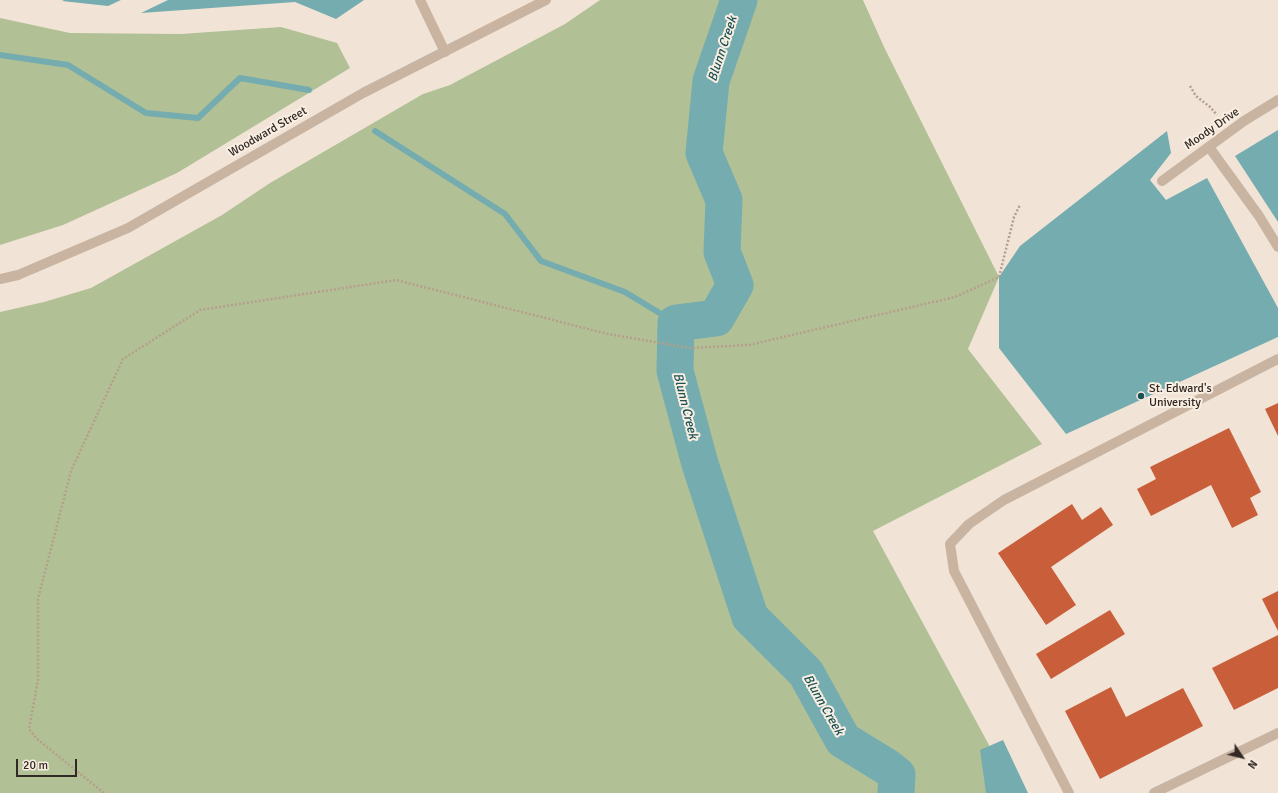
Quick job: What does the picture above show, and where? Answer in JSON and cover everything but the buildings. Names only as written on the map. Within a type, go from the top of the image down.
[{"type":"street","points":[[420,0],[445,52]]},
{"type":"street","name":"Woodward Street","points":[[0,279],[18,275],[128,228],[363,93],[546,0]]},
{"type":"street","name":"Moody Drive","points":[[1162,181],[1244,121],[1278,100]]},
{"type":"street","points":[[1209,147],[1259,216],[1278,247]]},
{"type":"street","points":[[1069,793],[954,571],[950,544],[969,524],[1004,500],[1278,359]]},
{"type":"street","points":[[1154,793],[1278,733]]},
{"type":"path","points":[[1190,86],[1196,96],[1210,107],[1217,115]]},
{"type":"path","points":[[104,793],[37,739],[29,729],[38,680],[38,599],[40,591],[71,471],[123,359],[200,310],[396,280],[608,334],[690,348],[748,346],[955,296],[999,277],[1014,217],[1020,205]]},
{"type":"green space","points":[[600,0],[863,0],[884,47],[999,277],[968,349],[1042,444],[873,531],[1015,793],[0,793],[0,312],[44,302],[91,288],[222,215],[270,183],[423,94],[450,85],[565,24]]},
{"type":"green space","points":[[0,18],[70,33],[181,34],[281,27],[337,43],[350,68],[177,173],[63,225],[0,245]]},
{"type":"water","points":[[121,0],[108,6],[62,1]]},
{"type":"water","points":[[168,0],[364,0],[336,19],[295,2],[141,13]]},
{"type":"water","points":[[1278,130],[1278,222],[1235,156]]},
{"type":"water","points":[[1167,131],[1171,153],[1150,180],[1166,200],[1207,178],[1278,308],[1278,337],[1066,434],[999,348],[999,277],[1020,246]]},
{"type":"water","points":[[1003,740],[1028,793],[986,793],[980,750]]},
{"type":"waterway","name":"Blunn Creek","points":[[739,0],[711,81],[704,153],[724,200],[722,252],[735,285],[716,318],[676,323],[675,371],[700,464],[750,617],[806,673],[843,740],[887,767],[897,775],[896,793]]},
{"type":"waterway","points":[[0,55],[68,65],[146,113],[198,118],[240,78],[309,90]]},
{"type":"waterway","points":[[375,131],[505,214],[541,261],[625,292],[676,323]]},
{"type":"place","name":"St. Edward's University","points":[[1141,396]]}]
